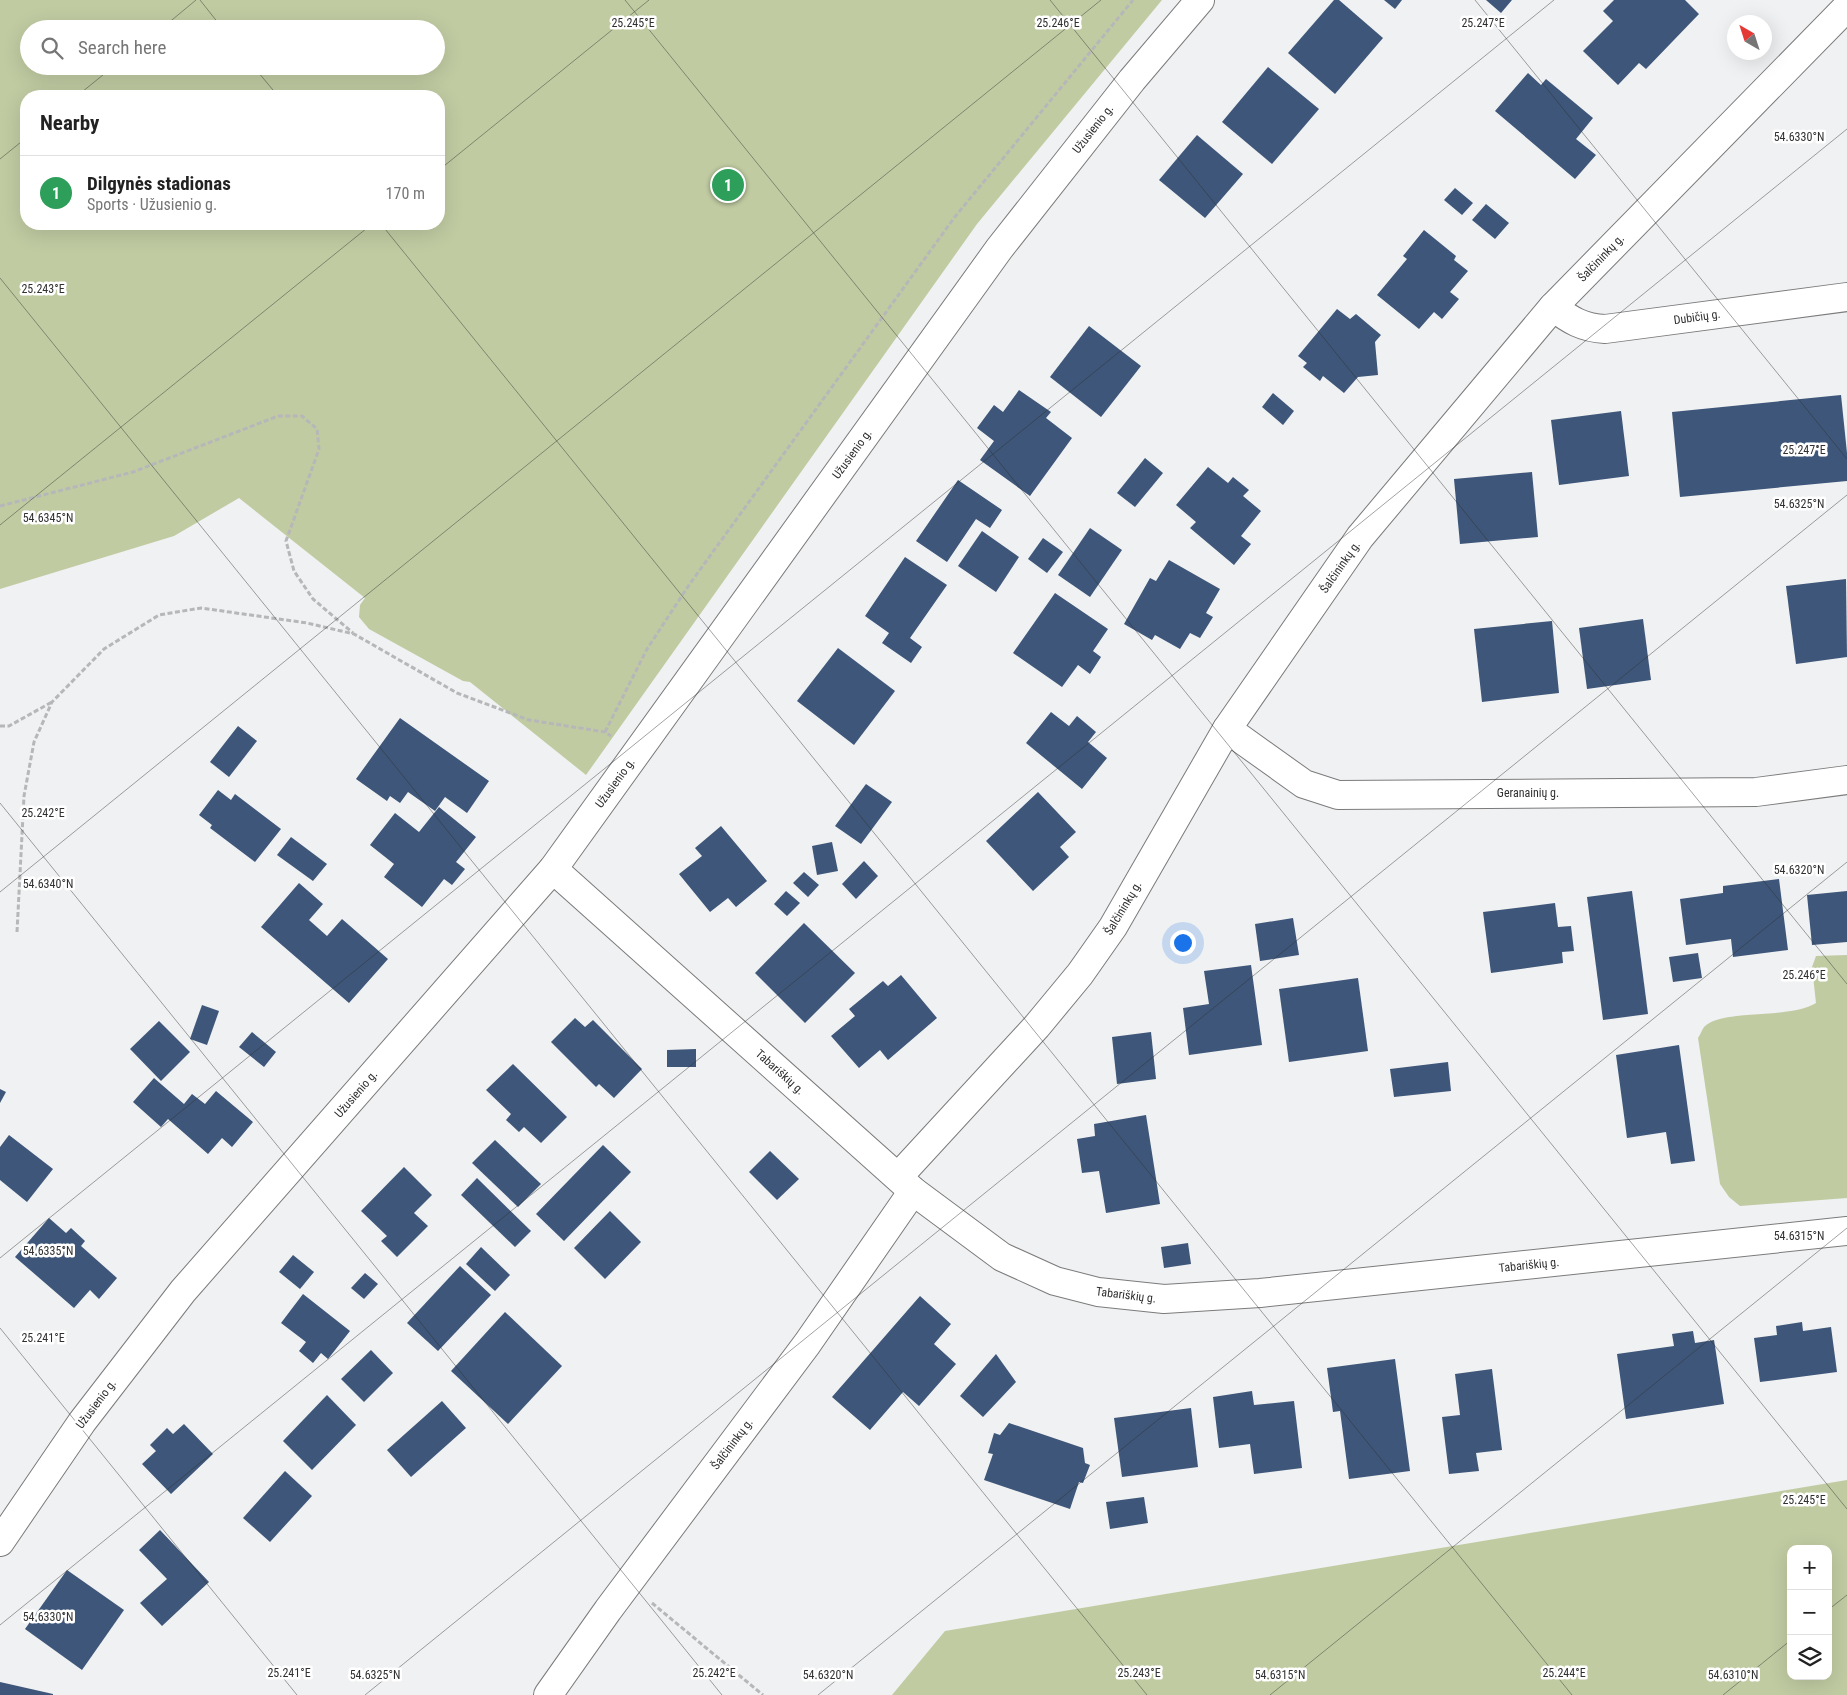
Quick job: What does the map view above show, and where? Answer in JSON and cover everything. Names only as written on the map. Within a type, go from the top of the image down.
[{"type":"street","name":"Užusienio g.","points":[[0,1542],[82,1422],[183,1291],[552,869],[998,250],[1132,80],[1200,0]]},
{"type":"street","name":"Šalčininkų g.","points":[[548,1695],[628,1582],[807,1344],[906,1184],[1080,974],[1113,927],[1227,729],[1360,537],[1553,307],[1847,7]]},
{"type":"street","name":"Dubičių g.","points":[[1553,307],[1588,328],[1605,329],[1847,297]]},
{"type":"street","name":"Geranainių g.","points":[[1227,729],[1304,784],[1338,795],[1756,792],[1847,780]]},
{"type":"street","name":"Tabariškių g.","points":[[552,869],[906,1184],[1002,1257],[1055,1281],[1098,1292],[1164,1300],[1260,1293],[1847,1232]]},
{"type":"path","points":[[605,732],[647,649],[700,569],[954,218],[1133,0]]},
{"type":"path","points":[[0,506],[133,472],[278,416],[302,416],[318,430],[319,449],[294,514],[286,541],[294,571],[313,599],[354,634],[457,693],[530,720],[605,732],[637,753]]},
{"type":"path","points":[[0,726],[10,726],[52,702],[104,649],[159,614],[201,608],[308,623],[354,634]]},
{"type":"path","points":[[17,932],[24,796],[34,742],[52,702]]},
{"type":"path","points":[[628,1582],[763,1695]]},
{"type":"green space","points":[[0,0],[1162,0],[977,224],[586,775],[470,682],[463,681],[369,629],[359,617],[360,605],[365,598],[239,498],[174,536],[0,589]]},
{"type":"green space","points":[[1847,955],[1847,1198],[1740,1206],[1729,1197],[1720,1184],[1698,1038],[1704,1027],[1713,1021],[1789,1011],[1816,1003],[1812,967],[1816,956]]},
{"type":"green space","points":[[1847,1480],[1847,1695],[892,1695],[945,1631]]},
{"type":"building","points":[[1334,0],[1339,0],[1383,38],[1335,94],[1288,53]]},
{"type":"building","points":[[1384,0],[1402,0],[1395,9]]},
{"type":"building","points":[[1486,0],[1512,0],[1501,13]]},
{"type":"building","points":[[1614,0],[1685,0],[1699,14],[1646,69],[1639,63],[1618,85],[1583,51],[1613,21],[1603,11]]},
{"type":"building","points":[[1268,67],[1319,109],[1272,164],[1222,122]]},
{"type":"building","points":[[1528,73],[1541,85],[1546,79],[1593,118],[1576,139],[1596,155],[1575,179],[1495,111]]},
{"type":"building","points":[[1197,135],[1243,174],[1205,218],[1159,180]]},
{"type":"building","points":[[1455,188],[1473,203],[1462,215],[1444,200]]},
{"type":"building","points":[[1486,204],[1509,223],[1495,239],[1472,220]]},
{"type":"building","points":[[1424,230],[1456,256],[1454,260],[1468,271],[1450,292],[1459,299],[1442,319],[1434,312],[1419,329],[1377,295],[1407,259],[1403,256]]},
{"type":"building","points":[[1337,309],[1350,319],[1356,314],[1381,335],[1375,342],[1378,375],[1358,377],[1344,393],[1323,376],[1320,381],[1303,367],[1307,363],[1298,356]]},
{"type":"building","points":[[1089,326],[1141,366],[1101,417],[1050,377]]},
{"type":"building","points":[[1019,390],[1051,412],[1046,418],[1072,438],[1030,496],[980,460],[994,441],[977,428],[994,405],[1003,412]]},
{"type":"building","points":[[1273,393],[1294,411],[1283,425],[1262,407]]},
{"type":"building","points":[[1841,395],[1847,453],[1847,481],[1680,497],[1672,412]]},
{"type":"building","points":[[1621,411],[1629,476],[1559,485],[1551,420]]},
{"type":"building","points":[[1145,458],[1163,473],[1135,507],[1117,493]]},
{"type":"building","points":[[1208,467],[1228,483],[1233,477],[1249,490],[1243,496],[1261,511],[1241,536],[1251,544],[1234,565],[1190,528],[1196,522],[1176,505]]},
{"type":"building","points":[[1532,472],[1538,537],[1460,544],[1454,479]]},
{"type":"building","points":[[958,480],[1002,510],[990,528],[976,519],[947,562],[916,541]]},
{"type":"building","points":[[1090,528],[1122,550],[1090,597],[1058,575]]},
{"type":"building","points":[[982,531],[1019,557],[996,592],[958,566]]},
{"type":"building","points":[[1043,538],[1063,552],[1047,573],[1028,559]]},
{"type":"building","points":[[905,557],[947,585],[910,638],[922,647],[911,663],[882,643],[889,633],[865,616]]},
{"type":"building","points":[[1169,560],[1220,589],[1206,613],[1213,617],[1200,638],[1190,633],[1180,649],[1155,635],[1152,640],[1124,624],[1150,578],[1156,581]]},
{"type":"building","points":[[1846,579],[1847,657],[1796,664],[1786,586]]},
{"type":"building","points":[[1055,593],[1108,629],[1093,651],[1101,657],[1090,674],[1078,665],[1062,687],[1013,653]]},
{"type":"building","points":[[1643,619],[1651,680],[1587,689],[1579,628]]},
{"type":"building","points":[[1552,621],[1559,693],[1482,702],[1474,629]]},
{"type":"building","points":[[838,648],[895,691],[854,745],[797,701]]},
{"type":"building","points":[[1051,712],[1069,726],[1077,716],[1096,732],[1088,742],[1107,758],[1082,789],[1026,743]]},
{"type":"building","points":[[400,718],[489,781],[467,813],[445,797],[435,811],[408,792],[400,803],[390,796],[387,801],[356,779]]},
{"type":"building","points":[[238,726],[257,741],[229,777],[210,762]]},
{"type":"building","points":[[866,784],[892,802],[861,844],[835,826]]},
{"type":"building","points":[[218,790],[231,800],[235,794],[281,829],[255,862],[210,828],[212,825],[199,815]]},
{"type":"building","points":[[1038,792],[1076,832],[1060,847],[1069,857],[1033,891],[986,841]]},
{"type":"building","points":[[439,807],[476,837],[456,862],[465,869],[452,885],[444,879],[422,907],[384,877],[394,864],[370,845],[395,813],[419,832]]},
{"type":"building","points":[[721,826],[767,881],[736,907],[728,898],[710,912],[679,874],[702,856],[695,848]]},
{"type":"building","points":[[291,837],[327,864],[313,881],[277,855]]},
{"type":"building","points":[[832,842],[838,871],[817,875],[812,846]]},
{"type":"building","points":[[864,861],[878,876],[856,899],[842,884]]},
{"type":"building","points":[[804,872],[819,885],[808,897],[793,883]]},
{"type":"building","points":[[1779,879],[1788,950],[1733,957],[1731,939],[1686,945],[1680,899],[1723,893],[1723,886]]},
{"type":"building","points":[[299,883],[323,904],[309,920],[327,936],[342,919],[388,959],[349,1003],[261,927]]},
{"type":"building","points":[[786,891],[800,903],[787,916],[774,904]]},
{"type":"building","points":[[1632,891],[1648,1014],[1603,1020],[1587,897]]},
{"type":"building","points":[[1847,891],[1847,942],[1812,945],[1807,895]]},
{"type":"building","points":[[1555,903],[1558,927],[1571,926],[1574,951],[1562,952],[1563,963],[1491,973],[1483,912]]},
{"type":"building","points":[[1293,918],[1299,955],[1260,961],[1255,924]]},
{"type":"building","points":[[804,923],[855,973],[805,1023],[755,973]]},
{"type":"building","points":[[1698,953],[1702,978],[1673,982],[1669,957]]},
{"type":"building","points":[[1251,965],[1262,1045],[1189,1055],[1183,1008],[1209,1004],[1204,971]]},
{"type":"building","points":[[901,975],[937,1018],[888,1060],[880,1050],[859,1068],[831,1036],[855,1016],[849,1009],[883,981],[888,986]]},
{"type":"building","points":[[1358,978],[1368,1051],[1289,1062],[1279,989]]},
{"type":"building","points":[[202,1005],[219,1011],[207,1045],[190,1039]]},
{"type":"building","points":[[575,1018],[585,1027],[593,1020],[642,1069],[614,1098],[599,1084],[596,1087],[551,1042]]},
{"type":"building","points":[[159,1021],[190,1052],[161,1081],[130,1049]]},
{"type":"building","points":[[252,1032],[276,1052],[264,1067],[239,1047]]},
{"type":"building","points":[[1151,1032],[1156,1079],[1117,1084],[1112,1037]]},
{"type":"building","points":[[1679,1045],[1695,1161],[1671,1164],[1666,1132],[1627,1138],[1616,1055]]},
{"type":"building","points":[[696,1049],[696,1067],[667,1067],[667,1050]]},
{"type":"building","points":[[1448,1062],[1451,1091],[1394,1097],[1390,1069]]},
{"type":"building","points":[[513,1064],[567,1117],[541,1143],[524,1127],[519,1132],[506,1120],[511,1114],[486,1090]]},
{"type":"building","points":[[154,1078],[184,1104],[192,1094],[205,1104],[216,1091],[253,1122],[232,1147],[222,1138],[208,1154],[168,1119],[161,1127],[133,1102]]},
{"type":"building","points":[[0,1089],[6,1092],[0,1103]]},
{"type":"building","points":[[1146,1115],[1160,1204],[1106,1213],[1099,1171],[1082,1173],[1077,1139],[1095,1136],[1094,1124]]},
{"type":"building","points":[[9,1135],[53,1169],[27,1202],[0,1180],[0,1147]]},
{"type":"building","points":[[495,1140],[541,1184],[518,1207],[472,1163]]},
{"type":"building","points":[[603,1145],[631,1172],[564,1241],[536,1214]]},
{"type":"building","points":[[770,1151],[799,1179],[777,1200],[749,1172]]},
{"type":"building","points":[[404,1167],[432,1195],[414,1213],[428,1226],[397,1257],[381,1241],[387,1236],[361,1211]]},
{"type":"building","points":[[477,1178],[531,1231],[515,1247],[461,1195]]},
{"type":"building","points":[[610,1211],[641,1242],[605,1279],[574,1248]]},
{"type":"building","points":[[49,1218],[66,1233],[71,1228],[85,1241],[81,1246],[117,1278],[99,1299],[90,1290],[74,1308],[15,1257]]},
{"type":"building","points":[[1188,1243],[1191,1264],[1164,1268],[1161,1247]]},
{"type":"building","points":[[481,1247],[510,1275],[495,1291],[466,1264]]},
{"type":"building","points":[[293,1255],[314,1272],[300,1289],[279,1272]]},
{"type":"building","points":[[460,1266],[491,1295],[438,1351],[407,1323]]},
{"type":"building","points":[[365,1273],[378,1284],[364,1299],[351,1288]]},
{"type":"building","points":[[303,1294],[350,1331],[328,1359],[321,1353],[313,1363],[299,1351],[306,1342],[281,1323]]},
{"type":"building","points":[[920,1296],[951,1324],[934,1344],[956,1364],[919,1406],[903,1392],[870,1430],[832,1397]]},
{"type":"building","points":[[505,1312],[562,1366],[508,1424],[451,1371]]},
{"type":"building","points":[[1802,1322],[1803,1331],[1831,1327],[1837,1372],[1760,1382],[1754,1338],[1777,1335],[1776,1326]]},
{"type":"building","points":[[1693,1331],[1695,1343],[1714,1340],[1724,1404],[1626,1419],[1617,1354],[1674,1346],[1672,1334]]},
{"type":"building","points":[[371,1350],[393,1373],[364,1402],[341,1379]]},
{"type":"building","points":[[996,1354],[1016,1382],[983,1417],[960,1396]]},
{"type":"building","points":[[1395,1359],[1410,1471],[1349,1479],[1340,1411],[1333,1412],[1327,1368]]},
{"type":"building","points":[[1492,1369],[1502,1450],[1476,1453],[1479,1471],[1449,1474],[1442,1417],[1460,1415],[1455,1374]]},
{"type":"building","points":[[1252,1391],[1254,1405],[1294,1401],[1302,1468],[1254,1474],[1250,1444],[1219,1448],[1213,1397]]},
{"type":"building","points":[[327,1395],[356,1425],[312,1470],[283,1441]]},
{"type":"building","points":[[442,1401],[466,1428],[411,1477],[387,1450]]},
{"type":"building","points":[[1191,1408],[1198,1467],[1122,1477],[1114,1418]]},
{"type":"building","points":[[1009,1423],[1083,1448],[1085,1463],[1090,1465],[1083,1483],[1079,1482],[1070,1509],[984,1480],[993,1454],[988,1453],[994,1433],[1000,1435]]},
{"type":"building","points":[[184,1424],[213,1454],[171,1494],[142,1464],[156,1451],[150,1445],[167,1428],[173,1434]]},
{"type":"building","points":[[285,1471],[312,1496],[270,1542],[243,1518]]},
{"type":"building","points":[[1144,1497],[1148,1523],[1110,1529],[1106,1502]]},
{"type":"building","points":[[160,1530],[209,1582],[162,1626],[140,1603],[167,1579],[139,1550]]},
{"type":"building","points":[[67,1570],[124,1610],[82,1670],[25,1629]]},
{"type":"building","points":[[0,1682],[53,1694],[53,1695],[0,1695]]},
{"type":"place","name":"Dilgynės stadionas","points":[[728,185]]}]
